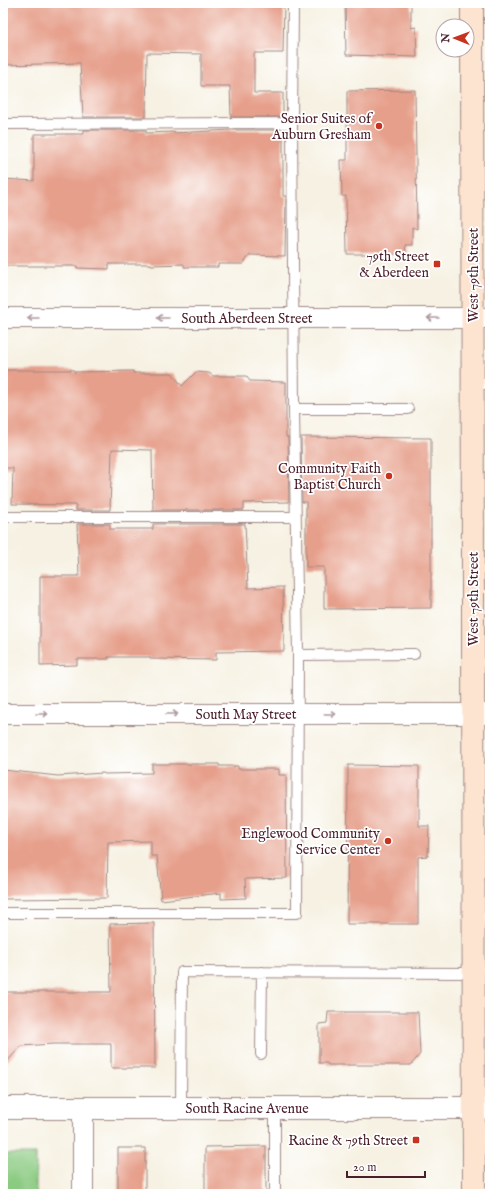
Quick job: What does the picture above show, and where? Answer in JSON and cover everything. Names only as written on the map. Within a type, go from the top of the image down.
[{"type":"main road","name":"West 79th Street","points":[[472,3],[481,318],[482,714],[482,918],[474,973],[482,1108],[474,1194]]},
{"type":"street","name":"South Aberdeen Street","points":[[3,318],[481,318]]},
{"type":"street","name":"South May Street","points":[[3,714],[482,714]]},
{"type":"street","name":"South Racine Avenue","points":[[3,1108],[482,1108]]},
{"type":"street","points":[[82,1194],[83,1108]]},
{"type":"lane","points":[[3,913],[297,913],[298,655],[294,409],[292,123],[293,3]]},
{"type":"lane","points":[[3,124],[292,123]]},
{"type":"lane","points":[[294,409],[408,409]]},
{"type":"lane","points":[[3,518],[296,517]]},
{"type":"lane","points":[[298,655],[414,654]]},
{"type":"lane","points":[[181,1108],[182,972],[474,973]]},
{"type":"lane","points":[[261,1054],[262,972]]},
{"type":"lane","points":[[275,1108],[275,1194]]},
{"type":"green space","points":[[3,1154],[36,1154],[36,1194],[3,1194]]},
{"type":"building","points":[[3,3],[284,3],[283,53],[254,53],[254,93],[283,93],[283,117],[231,117],[230,86],[201,86],[201,54],[147,53],[146,117],[83,117],[80,63],[3,65]]},
{"type":"building","points":[[345,3],[411,3],[411,28],[416,27],[417,57],[346,55]]},
{"type":"building","name":"Senior Suites of Auburn Gresham","points":[[415,90],[417,229],[412,227],[412,245],[405,245],[406,254],[347,254],[346,196],[342,196],[341,160],[347,160],[347,91]]},
{"type":"building","points":[[84,130],[146,130],[146,133],[174,133],[231,130],[283,130],[283,196],[286,196],[285,256],[250,255],[243,264],[218,264],[218,267],[184,267],[184,264],[109,264],[109,269],[77,268],[77,266],[3,266],[3,179],[34,181],[34,134],[84,134]]},
{"type":"building","points":[[6,370],[74,370],[74,372],[133,371],[133,373],[172,373],[182,386],[196,372],[209,373],[213,376],[246,376],[250,381],[286,382],[286,437],[288,437],[289,502],[244,503],[244,510],[153,510],[152,450],[112,449],[110,510],[76,510],[76,505],[12,504],[13,468],[3,468],[3,372],[6,372]]},
{"type":"building","points":[[301,437],[431,438],[431,608],[324,609],[324,567],[306,567],[306,502],[302,502]]},
{"type":"building","points":[[77,524],[110,524],[110,529],[153,529],[153,524],[245,524],[248,588],[283,587],[284,651],[216,652],[216,660],[108,657],[108,659],[77,659],[77,665],[40,666],[40,576],[79,576]]},
{"type":"building","points":[[152,764],[219,764],[219,766],[238,766],[238,769],[279,769],[279,775],[286,775],[287,878],[245,879],[246,898],[221,899],[221,893],[161,900],[157,856],[151,856],[151,841],[108,842],[107,898],[3,899],[3,770],[58,776],[103,773],[152,773]]},
{"type":"building","name":"Englewood Community Service Center","points":[[348,765],[419,766],[419,826],[429,826],[428,856],[418,857],[418,924],[347,924]]},
{"type":"building","points":[[154,923],[155,1068],[111,1068],[111,1044],[53,1044],[21,1046],[3,1066],[3,992],[111,992],[110,924]]},
{"type":"building","points":[[328,1012],[418,1012],[420,1054],[411,1065],[328,1065],[327,1063],[319,1063],[319,1024],[327,1023]]},
{"type":"building","points":[[266,1146],[266,1194],[205,1194],[205,1147]]},
{"type":"building","points":[[118,1148],[145,1148],[145,1194],[118,1194]]},
{"type":"place","name":"Senior Suites of Auburn Gresham","points":[[379,126]]},
{"type":"place","name":"79th Street & Aberdeen","points":[[437,264]]},
{"type":"place","name":"Community Faith Baptist Church","points":[[389,476]]},
{"type":"place","name":"Englewood Community Service Center","points":[[388,841]]},
{"type":"place","name":"Racine & 79th Street","points":[[416,1140]]}]
